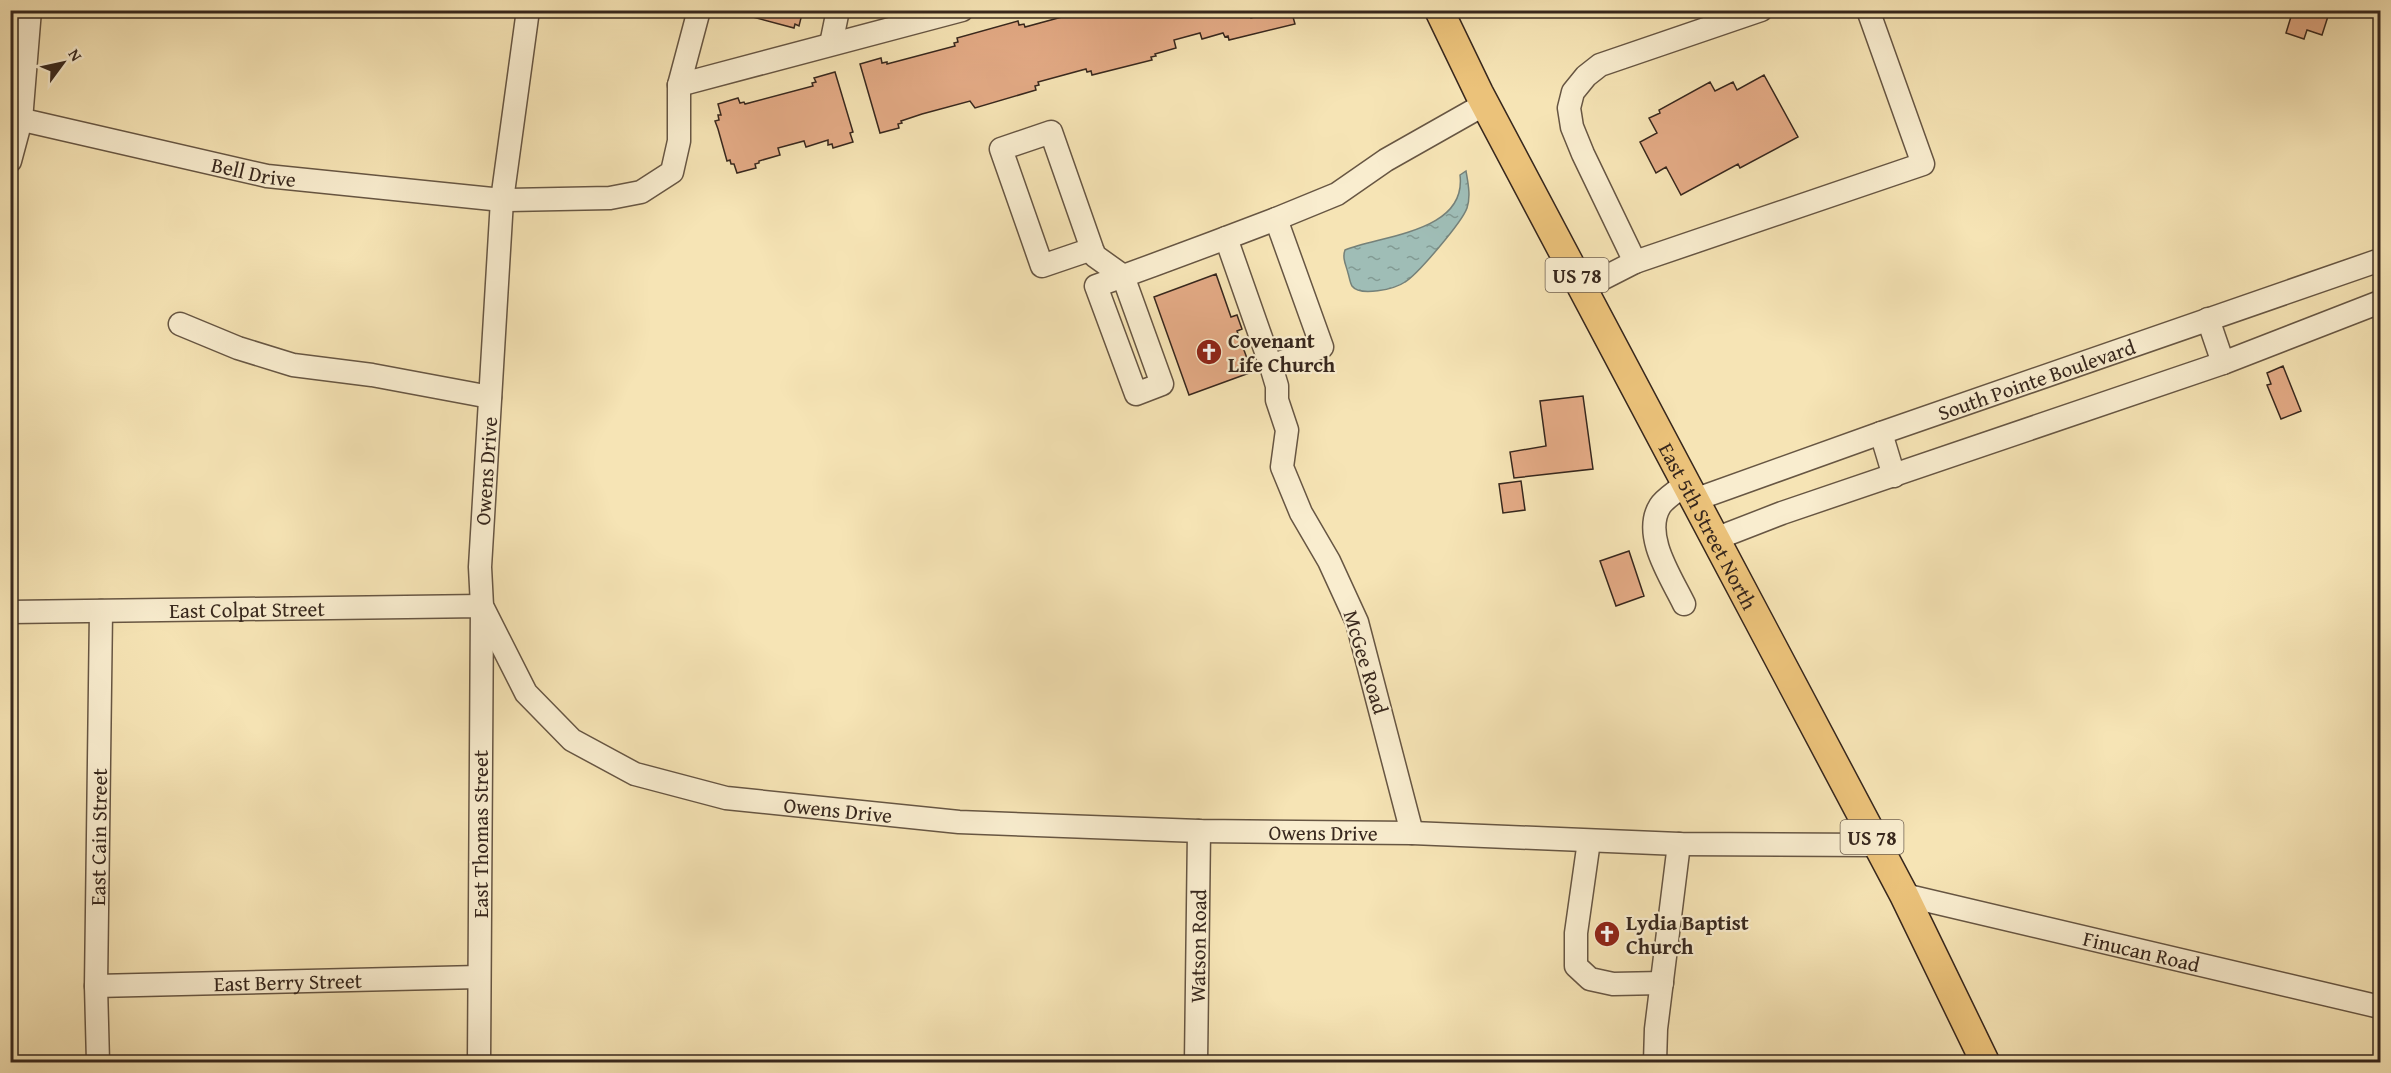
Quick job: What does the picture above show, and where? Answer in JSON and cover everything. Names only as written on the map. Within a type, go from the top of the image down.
[{"type":"main road","name":"East 5th Street North","points":[[1439,10],[1485,104],[1904,895],[1979,1052]]},
{"type":"street","points":[[10,161],[30,10]]},
{"type":"street","points":[[679,85],[699,10]]},
{"type":"street","points":[[831,44],[838,10]]},
{"type":"street","points":[[679,85],[962,10]]},
{"type":"street","points":[[1635,262],[1582,154],[1572,127],[1569,108],[1573,92],[1586,76],[1600,65],[1761,10]]},
{"type":"street","points":[[1584,288],[1635,262],[1923,164],[1868,10]]},
{"type":"street","name":"Owens Drive","points":[[523,11],[502,200],[480,567],[482,606],[526,693],[572,740],[635,774],[726,798],[959,822],[1199,831],[1412,833],[1678,844],[1876,844]]},
{"type":"street","name":"Bell Drive","points":[[16,118],[267,176],[502,200],[610,198],[641,192],[672,172],[679,141],[679,85]]},
{"type":"street","points":[[1092,249],[1042,266],[1000,149],[1051,132],[1095,256],[1123,276],[1162,384],[1136,394],[1096,286],[1123,276],[1226,238],[1276,219],[1337,194],[1386,160],[1485,104]]},
{"type":"street","points":[[1226,238],[1271,366],[1322,347],[1276,219]]},
{"type":"street","name":"South Pointe Boulevard","points":[[1690,492],[1881,433],[2380,260]]},
{"type":"street","points":[[1715,539],[1782,513],[2223,363],[2380,302]]},
{"type":"street","points":[[2208,319],[2223,363]]},
{"type":"street","points":[[180,324],[238,348],[293,365],[372,375],[490,397]]},
{"type":"street","name":"McGee Road","points":[[1271,366],[1277,386],[1277,400],[1287,430],[1282,466],[1301,513],[1329,561],[1357,622],[1412,833]]},
{"type":"street","points":[[1881,433],[1894,476]]},
{"type":"street","points":[[1684,604],[1659,551],[1654,530],[1661,505],[1690,492]]},
{"type":"street","name":"East Colpat Street","points":[[10,612],[482,606]]},
{"type":"street","name":"East Thomas Street","points":[[479,1062],[482,606]]},
{"type":"street","name":"East Cain Street","points":[[98,1062],[96,986],[101,611]]},
{"type":"street","name":"Watson Road","points":[[1196,1062],[1199,831]]},
{"type":"street","points":[[1589,841],[1576,933],[1576,966],[1590,979],[1613,984],[1662,983]]},
{"type":"street","points":[[1655,1062],[1656,1029],[1678,844]]},
{"type":"street","name":"Finucan Road","points":[[1904,895],[2380,1007]]},
{"type":"street","name":"East Berry Street","points":[[96,986],[479,977]]},
{"type":"water","points":[[1466,171],[1469,194],[1467,208],[1429,259],[1405,282],[1394,287],[1362,291],[1352,286],[1345,262],[1345,250],[1400,235],[1437,220],[1450,209],[1459,194],[1460,175]]},
{"type":"building","points":[[746,10],[803,10],[799,26],[795,24],[794,28],[745,15]]},
{"type":"building","points":[[1072,10],[1249,10],[1251,18],[1277,10],[1291,10],[1295,24],[1229,40],[1228,36],[1225,37],[1223,33],[1202,39],[1200,33],[1174,40],[1176,48],[1155,54],[1156,56],[1151,57],[1152,60],[1092,75],[1091,71],[1087,72],[1086,69],[1038,82],[1039,85],[1035,86],[1036,90],[975,108],[970,101],[922,114],[901,121],[902,123],[898,124],[899,128],[880,133],[860,64],[881,58],[882,63],[887,62],[887,64],[955,46],[954,43],[958,42],[957,38],[1018,21],[1019,25],[1024,24],[1025,27],[1073,14]]},
{"type":"building","points":[[2293,10],[2330,10],[2322,35],[2307,30],[2304,39],[2286,33]]},
{"type":"building","points":[[835,72],[853,132],[850,133],[853,142],[833,148],[832,144],[828,145],[828,140],[806,147],[804,141],[778,148],[780,155],[759,161],[755,164],[756,168],[737,173],[734,164],[731,164],[730,160],[727,161],[715,121],[719,120],[718,115],[721,115],[718,104],[738,98],[740,103],[745,104],[813,86],[812,83],[816,82],[814,78]]},
{"type":"building","points":[[1764,75],[1798,137],[1740,168],[1738,164],[1681,195],[1666,167],[1656,173],[1640,142],[1657,133],[1649,118],[1660,113],[1659,110],[1710,82],[1715,91],[1733,82],[1737,90]]},
{"type":"building","name":"Covenant Life Church","points":[[1216,274],[1231,317],[1237,315],[1242,329],[1237,331],[1252,372],[1189,395],[1154,297]]},
{"type":"building","points":[[2283,366],[2301,411],[2281,419],[2267,385],[2271,384],[2267,373]]},
{"type":"building","points":[[1583,396],[1593,469],[1514,478],[1510,452],[1546,446],[1540,401]]},
{"type":"building","points":[[1521,481],[1525,510],[1503,513],[1499,484]]},
{"type":"building","points":[[1629,551],[1644,596],[1616,606],[1600,561]]},
{"type":"place","name":"Covenant Life Church","points":[[1209,352]]},
{"type":"place","name":"Lydia Baptist Church","points":[[1607,934]]}]
